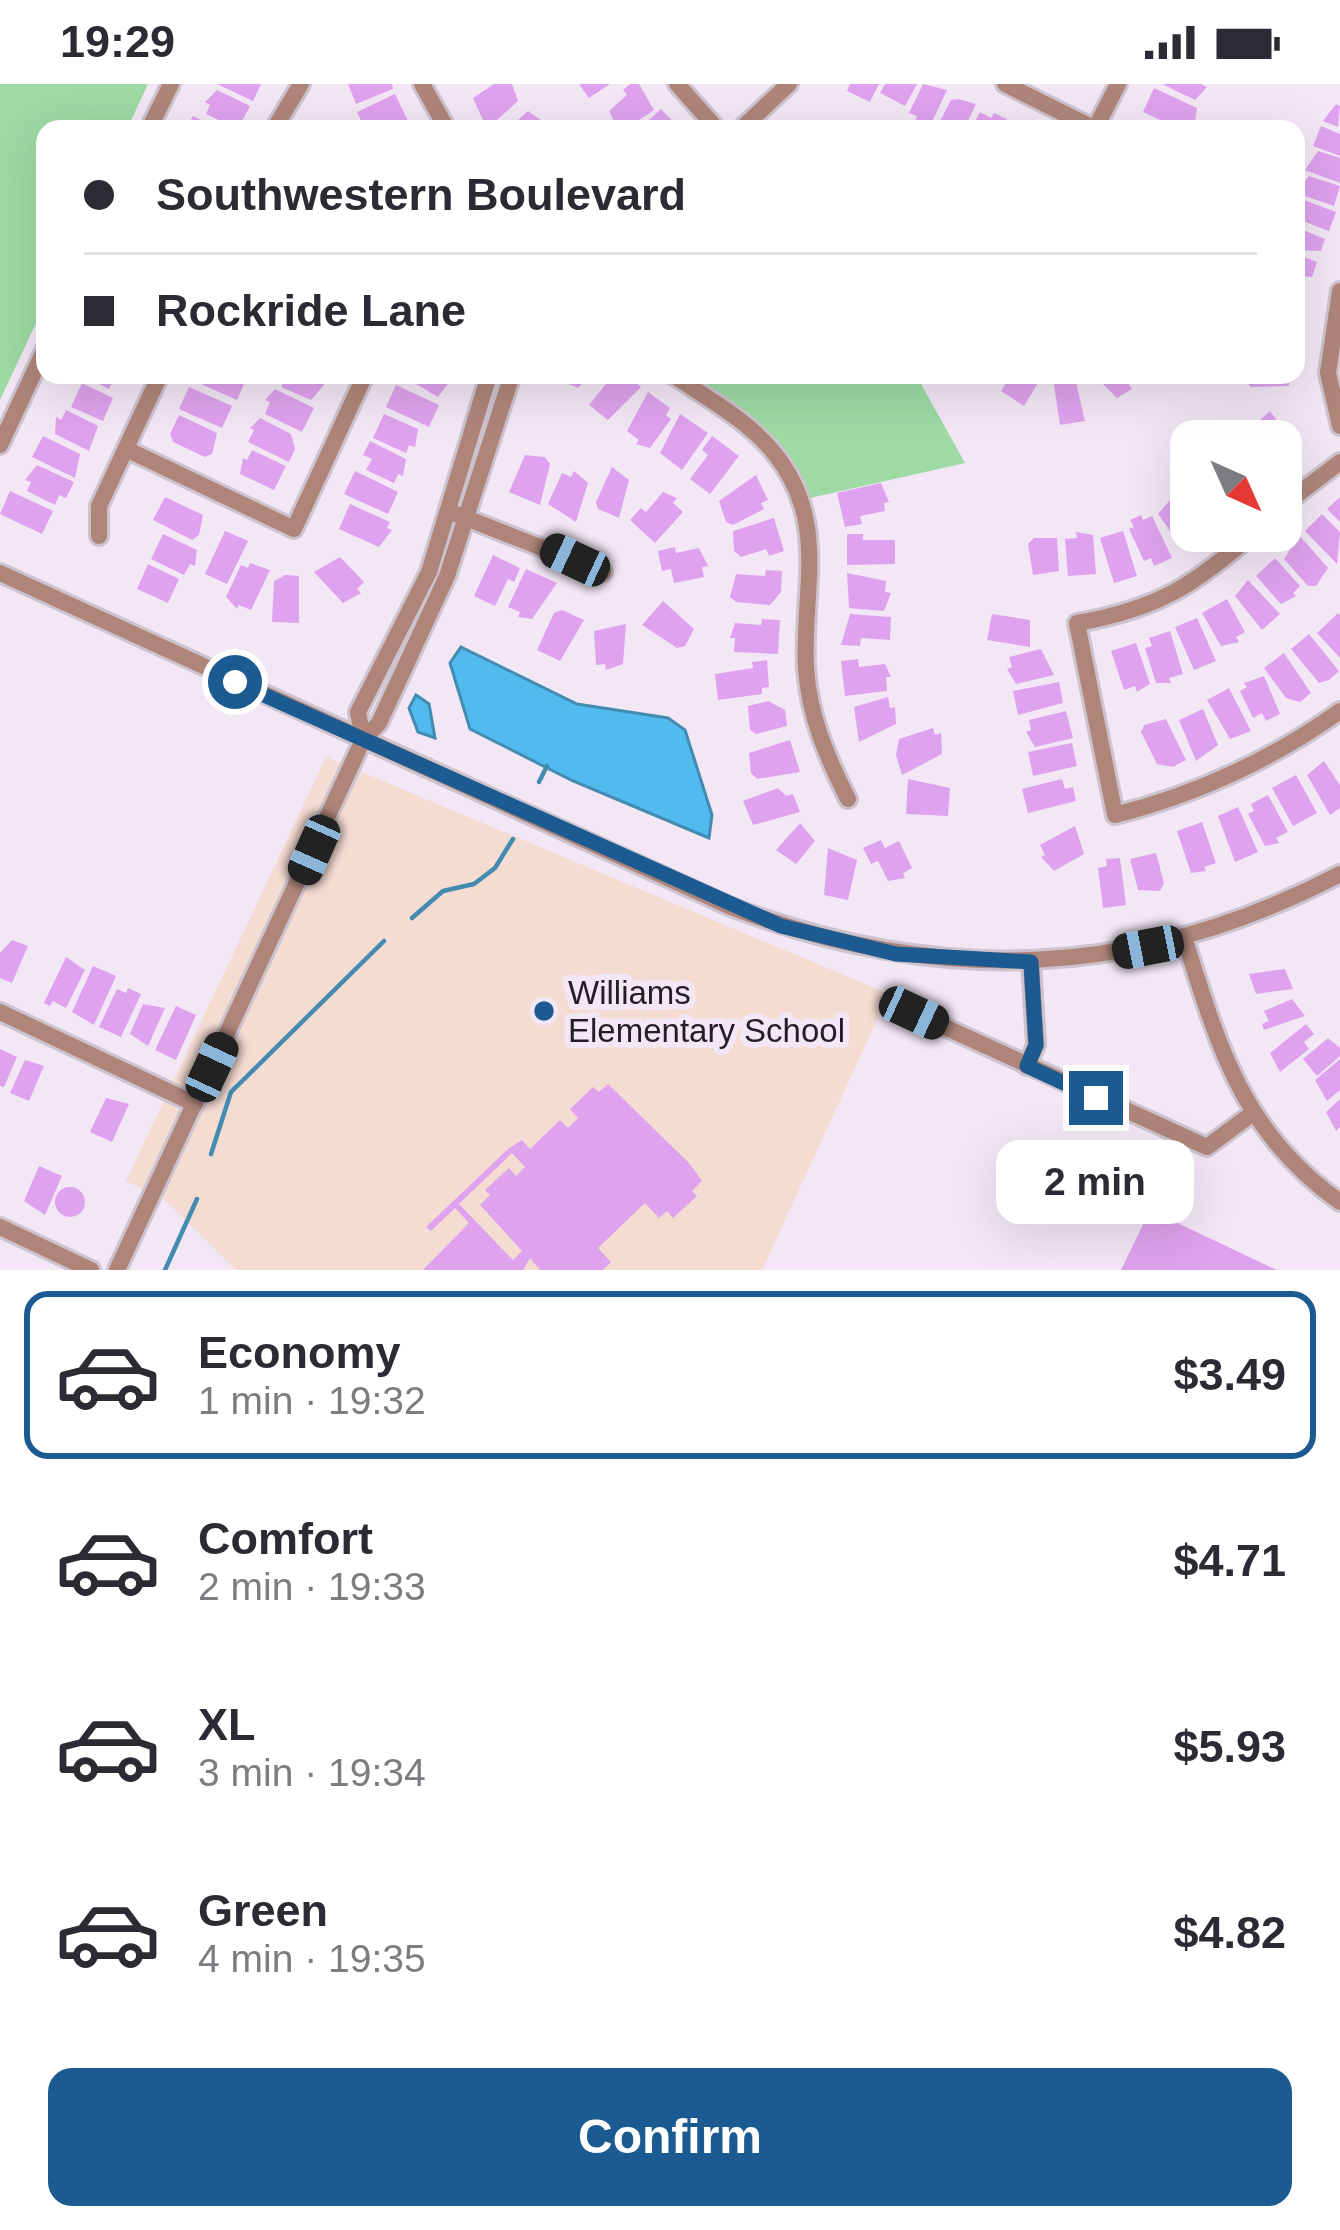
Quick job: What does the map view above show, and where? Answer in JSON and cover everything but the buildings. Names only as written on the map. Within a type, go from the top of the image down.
[{"type":"street","points":[[153,120],[171,84]]},
{"type":"street","points":[[279,120],[301,84]]},
{"type":"street","points":[[422,84],[442,120]]},
{"type":"street","points":[[677,84],[709,120]]},
{"type":"street","points":[[750,120],[789,84]]},
{"type":"street","points":[[1005,84],[1077,120]]},
{"type":"street","points":[[1100,120],[1118,84]]},
{"type":"street","points":[[1340,291],[1328,373],[1340,426]]},
{"type":"street","points":[[0,445],[36,369]]},
{"type":"street","points":[[99,536],[99,506],[156,384]]},
{"type":"street","points":[[125,449],[294,529],[361,384]]},
{"type":"street","points":[[117,1270],[363,740],[393,694],[447,576],[487,384]]},
{"type":"street","points":[[459,514],[509,384]]},
{"type":"street","points":[[686,384],[758,436],[800,494],[812,547],[809,694],[820,737],[848,799]]},
{"type":"street","points":[[1302,492],[1340,462]]},
{"type":"street","points":[[459,514],[603,572]]},
{"type":"street","points":[[1230,552],[1178,593],[1142,610],[1077,623],[1115,815],[1208,787],[1296,742],[1340,712]]},
{"type":"street","points":[[0,573],[781,926],[896,954],[1031,962],[1185,940],[1277,906],[1340,874]]},
{"type":"street","points":[[1185,940],[1225,1061],[1253,1114],[1277,1150],[1340,1202]]},
{"type":"street","points":[[1027,1066],[1036,1045],[1031,962]]},
{"type":"street","points":[[890,1002],[1207,1147],[1253,1114]]},
{"type":"street","points":[[0,1012],[195,1104]]},
{"type":"street","points":[[0,1227],[91,1270]]},
{"type":"shaded area","name":"Williams Elementary School","points":[[326,757],[889,994],[762,1270],[236,1270],[166,1201],[126,1181]]},
{"type":"green space","points":[[0,84],[148,84],[131,120],[36,120],[36,323],[0,400]]},
{"type":"green space","points":[[703,384],[921,384],[965,463],[810,498],[781,445]]},
{"type":"water","points":[[461,647],[577,704],[668,718],[685,730],[712,815],[709,838],[573,781],[470,729],[450,663]]},
{"type":"water","points":[[416,695],[429,704],[435,738],[418,732],[409,708]]},
{"type":"waterway","points":[[539,782],[547,766]]},
{"type":"waterway","points":[[412,918],[443,891],[474,884],[495,868],[513,839]]},
{"type":"waterway","points":[[211,1154],[231,1092],[384,941]]},
{"type":"waterway","points":[[165,1270],[197,1199]]},
{"type":"place","name":"Williams Elementary School","points":[[544,1011]]},
{"type":"route","points":[[235,682],[731,908],[781,926],[896,954],[1031,962],[1036,1045],[1027,1066],[1096,1098]]}]
